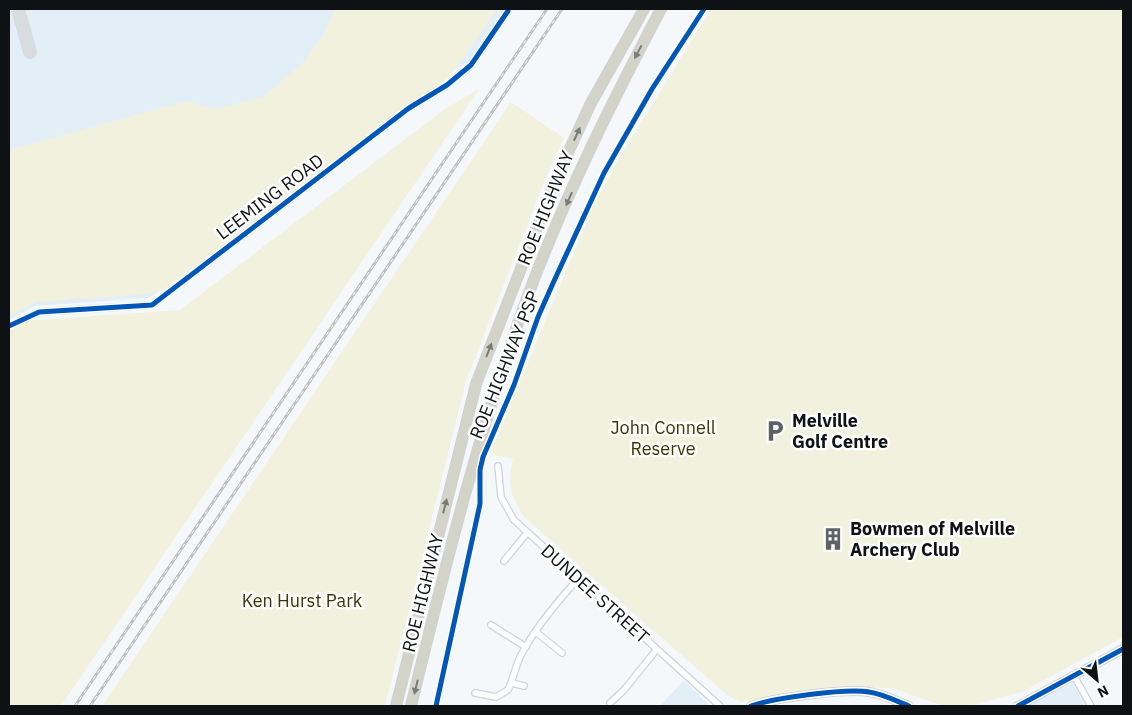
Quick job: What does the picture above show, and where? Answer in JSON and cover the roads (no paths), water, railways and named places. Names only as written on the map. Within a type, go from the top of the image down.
[{"type":"highway","name":"ROE HIGHWAY","points":[[396,706],[476,384],[555,181],[591,104],[644,9]]},
{"type":"highway","name":"ROE HIGHWAY","points":[[411,706],[484,425],[533,284],[605,116],[661,9]]},
{"type":"main road","points":[[1018,706],[1123,651]]},
{"type":"main road","points":[[1025,706],[1075,677]]},
{"type":"main road","points":[[751,706],[781,699],[857,691],[881,695],[909,706]]},
{"type":"main road","points":[[764,706],[857,695],[871,696],[899,706]]},
{"type":"street","name":"LEEMING ROAD","points":[[9,326],[38,312],[152,305],[409,108],[447,85],[471,64],[508,11]]},
{"type":"street","name":"DUNDEE STREET","points":[[498,466],[498,480],[503,504],[510,515],[527,533],[720,706]]},
{"type":"street","points":[[504,561],[527,533]]},
{"type":"street","points":[[476,693],[496,697],[508,690],[512,683],[516,665],[526,647],[552,608],[578,579]]},
{"type":"street","points":[[491,625],[526,647]]},
{"type":"street","points":[[536,632],[562,653]]},
{"type":"street","points":[[610,703],[624,690],[657,649]]},
{"type":"street","points":[[1075,677],[1091,706]]},
{"type":"street","points":[[512,683],[524,686]]},
{"type":"railway","points":[[75,706],[547,9]]},
{"type":"railway","points":[[90,706],[562,9]]},
{"type":"place","name":"Melville Golf Centre","points":[[775,431]]},
{"type":"place","name":"Bowmen of Melville Archery Club","points":[[833,539]]},
{"type":"park label","name":"John Connell Reserve","points":[[663,438]]},
{"type":"park label","name":"Ken Hurst Park","points":[[302,601]]}]
